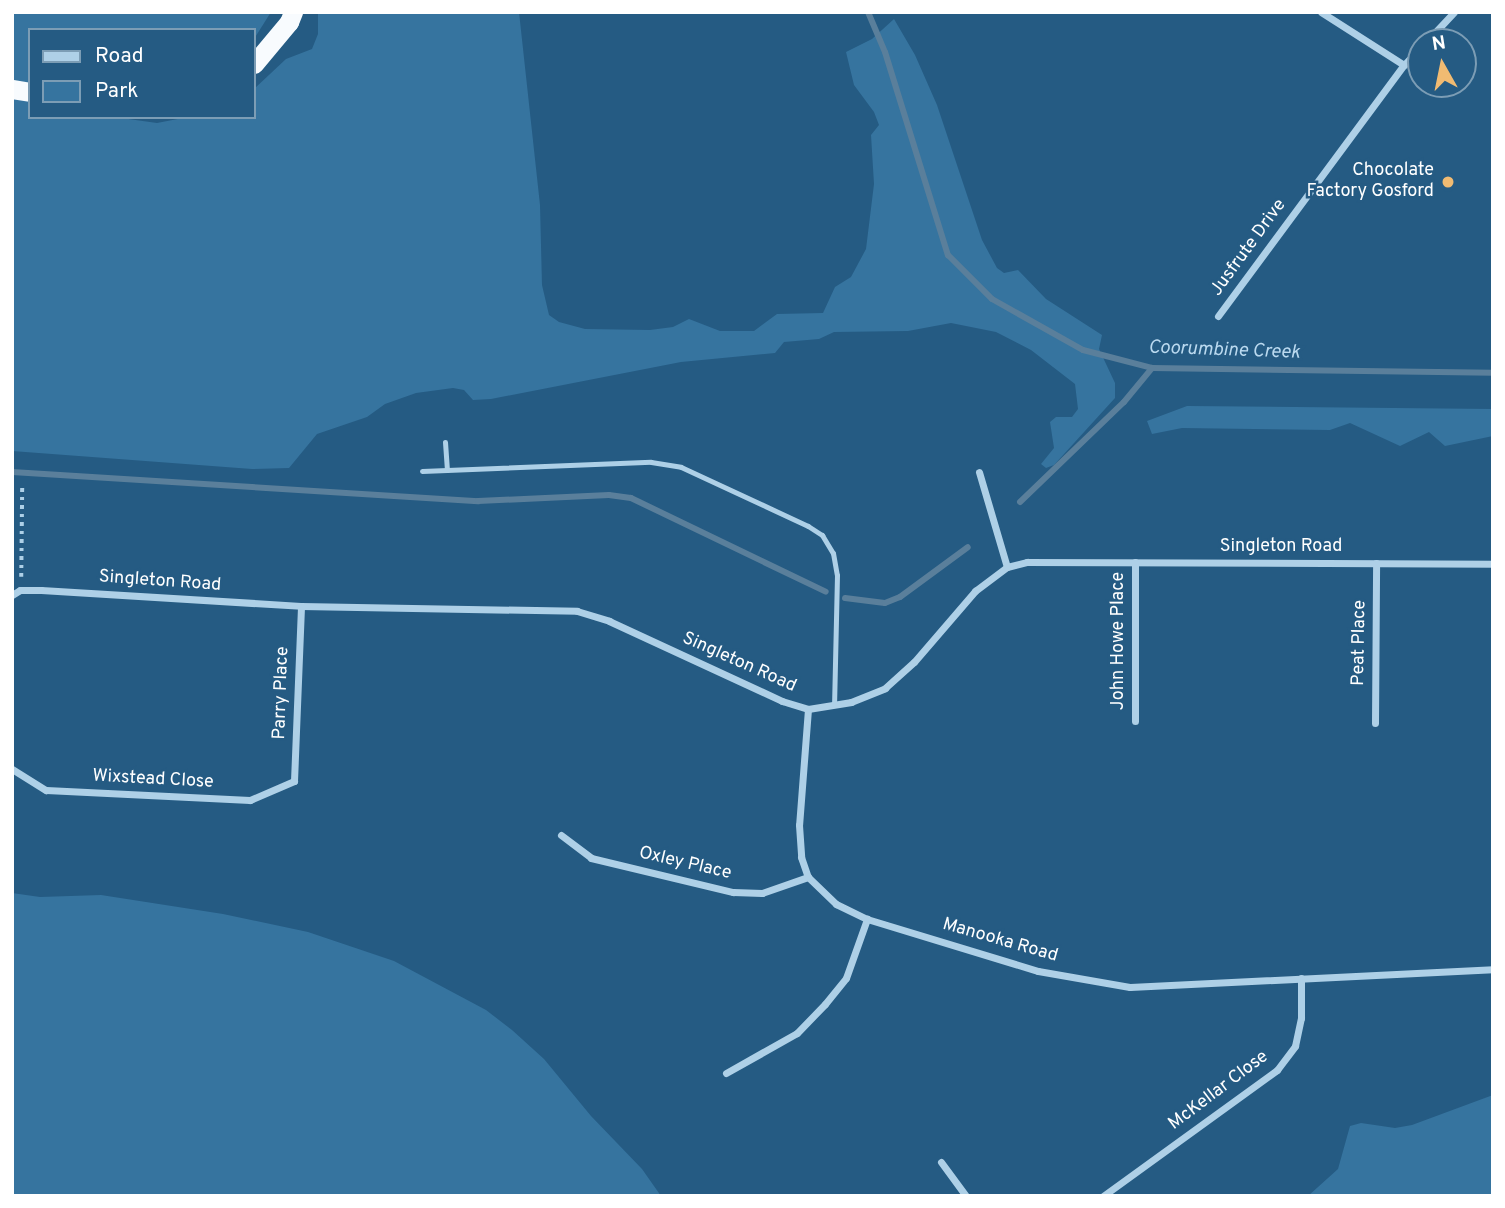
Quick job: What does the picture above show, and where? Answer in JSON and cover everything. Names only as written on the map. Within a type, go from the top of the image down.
[{"type":"highway","points":[[256,62],[289,22],[293,12]]},
{"type":"street","points":[[1321,12],[1404,65]]},
{"type":"street","points":[[1439,28],[1454,12]]},
{"type":"street","name":"Jusfrute Drive","points":[[1218,316],[1407,62]]},
{"type":"street","points":[[979,471],[1007,567]]},
{"type":"street","name":"Singleton Road","points":[[20,590],[301,606],[577,611],[609,621],[782,701],[808,709],[851,702],[885,688],[914,662],[975,591],[1007,567],[1061,560],[1493,564]]},
{"type":"street","name":"John Howe Place","points":[[1135,562],[1135,721]]},
{"type":"street","name":"Peat Place","points":[[1375,723],[1376,563]]},
{"type":"street","points":[[12,595],[20,590]]},
{"type":"street","name":"Parry Place","points":[[294,781],[301,606]]},
{"type":"street","points":[[808,709],[799,825],[801,856],[808,877]]},
{"type":"street","name":"Wixstead Close","points":[[12,769],[46,790],[250,800],[294,781]]},
{"type":"street","name":"Oxley Place","points":[[561,835],[591,858],[733,892],[762,893],[808,877]]},
{"type":"street","name":"Manooka Road","points":[[808,877],[836,904],[867,919],[1038,971],[1130,987],[1493,969]]},
{"type":"street","points":[[726,1073],[797,1032],[825,1004],[846,978],[867,919]]},
{"type":"street","name":"McKellar Close","points":[[1103,1196],[1277,1070],[1295,1046],[1301,1017],[1301,978]]},
{"type":"street","points":[[942,1163],[966,1196]]},
{"type":"lane","points":[[445,442],[447,470]]},
{"type":"lane","points":[[422,471],[651,462],[681,467],[815,530],[822,535],[833,553],[837,575],[834,705]]},
{"type":"path","points":[[20,590],[22,484]]},
{"type":"green space","points":[[12,12],[271,12],[256,36],[256,28],[28,28],[28,119],[128,119],[157,123],[178,119],[256,119],[256,87],[286,59],[312,49],[318,34],[318,12],[519,12],[540,205],[542,285],[549,315],[559,322],[585,329],[650,330],[673,327],[689,319],[720,331],[754,331],[777,314],[823,313],[835,287],[851,277],[866,249],[874,184],[871,135],[879,125],[874,112],[854,85],[846,52],[872,39],[894,19],[915,55],[937,105],[982,240],[997,268],[1004,273],[1018,270],[1046,299],[1102,335],[1099,349],[1115,383],[1115,398],[1054,465],[1046,468],[1041,464],[1054,448],[1050,422],[1056,417],[1072,417],[1078,409],[1075,384],[1031,350],[996,332],[951,323],[908,331],[834,332],[819,339],[784,342],[775,353],[681,362],[491,399],[473,400],[464,390],[453,388],[416,393],[385,404],[367,417],[317,434],[289,468],[252,469],[12,451]]},
{"type":"green space","points":[[1187,406],[1493,409],[1493,436],[1445,446],[1429,432],[1400,446],[1350,423],[1330,430],[1182,428],[1152,434],[1147,421]]},
{"type":"green space","points":[[12,893],[40,897],[101,895],[223,914],[308,932],[394,961],[486,1010],[512,1030],[544,1059],[591,1116],[642,1169],[661,1196],[12,1196]]},
{"type":"green space","points":[[1493,1095],[1493,1196],[1308,1196],[1338,1169],[1350,1126],[1361,1123],[1395,1128],[1412,1125]]},
{"type":"waterway","name":"Coorumbine Creek","points":[[868,12],[885,52],[948,255],[992,299],[1083,350],[1152,368],[1493,373]]},
{"type":"waterway","points":[[1020,502],[1124,402],[1152,368]]},
{"type":"waterway","points":[[12,472],[478,501],[609,495],[631,498],[826,592]]},
{"type":"waterway","points":[[845,598],[885,603],[900,597],[968,547]]},
{"type":"place","name":"Chocolate Factory Gosford","points":[[1448,182]]}]
